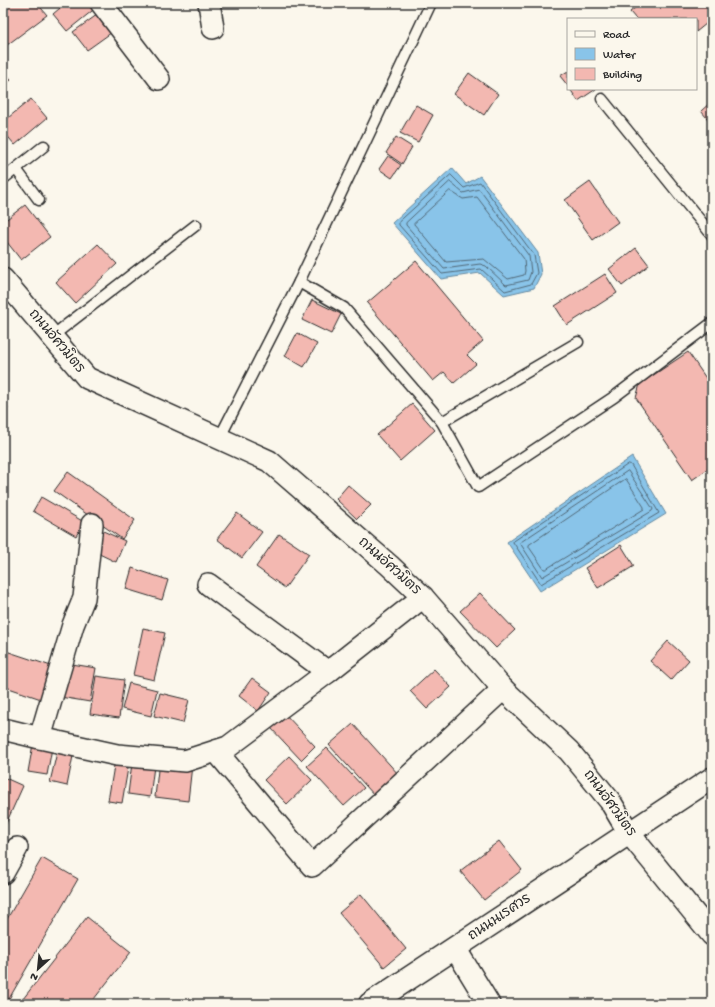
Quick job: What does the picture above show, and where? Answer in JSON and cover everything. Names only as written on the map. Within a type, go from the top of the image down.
[{"type":"street","points":[[101,3],[159,79]]},
{"type":"street","points":[[209,3],[213,28]]},
{"type":"street","name":"ถนนอัศวมิตร","points":[[3,279],[87,378],[269,461],[423,597],[503,689],[568,752],[610,801],[629,832],[712,935]]},
{"type":"street","points":[[40,738],[73,625],[84,598],[92,524]]},
{"type":"street","points":[[208,584],[328,672]]},
{"type":"street","points":[[3,729],[117,755],[185,761],[228,747],[328,672],[423,597]]},
{"type":"street","points":[[216,751],[312,866],[503,689]]},
{"type":"street","points":[[629,832],[712,778]]},
{"type":"street","name":"ถนนนเรศวร","points":[[370,1004],[629,832]]},
{"type":"street","points":[[3,873],[17,848]]},
{"type":"street","points":[[455,948],[488,1004]]},
{"type":"lane","points":[[219,439],[299,282],[431,3]]},
{"type":"lane","points":[[602,99],[712,235]]},
{"type":"lane","points":[[3,179],[44,146]]},
{"type":"lane","points":[[16,169],[39,200]]},
{"type":"lane","points":[[51,337],[196,225]]},
{"type":"lane","points":[[299,282],[344,308],[442,422],[478,487],[614,397],[712,323]]},
{"type":"lane","points":[[442,422],[578,342]]},
{"type":"water","points":[[452,168],[466,184],[480,176],[538,253],[541,274],[534,288],[504,295],[480,273],[441,279],[392,223]]},
{"type":"water","points":[[632,457],[666,514],[540,591],[507,542]]},
{"type":"building","points":[[12,3],[37,3],[47,15],[3,48],[3,10]]},
{"type":"building","points":[[66,3],[93,3],[97,7],[67,31],[53,14]]},
{"type":"building","points":[[641,3],[706,3],[712,11],[712,19],[697,31],[697,18],[635,18],[630,12]]},
{"type":"building","points":[[101,12],[115,30],[87,50],[73,32]]},
{"type":"building","points":[[3,68],[11,80],[3,86]]},
{"type":"building","points":[[567,72],[567,85],[560,76]]},
{"type":"building","points":[[469,73],[498,94],[484,115],[454,94]]},
{"type":"building","points":[[571,90],[594,90],[578,101]]},
{"type":"building","points":[[31,99],[47,118],[15,145],[3,131],[3,122]]},
{"type":"building","points":[[712,101],[712,124],[701,111]]},
{"type":"building","points":[[416,105],[433,115],[418,142],[400,133]]},
{"type":"building","points":[[396,137],[412,147],[402,164],[386,153]]},
{"type":"building","points":[[388,156],[401,165],[392,178],[379,169]]},
{"type":"building","points":[[590,182],[618,222],[593,240],[565,200]]},
{"type":"building","points":[[25,205],[50,237],[21,260],[3,237],[3,222]]},
{"type":"building","points":[[98,244],[117,264],[75,303],[56,282]]},
{"type":"building","points":[[636,248],[649,265],[622,286],[609,269]]},
{"type":"building","points":[[416,261],[483,341],[467,355],[476,364],[454,383],[444,372],[433,381],[367,303]]},
{"type":"building","points":[[605,274],[617,293],[567,325],[555,306]]},
{"type":"building","points":[[312,300],[341,314],[331,334],[302,320]]},
{"type":"building","points":[[297,333],[317,344],[304,367],[285,356]]},
{"type":"building","points":[[688,352],[712,387],[712,466],[692,480],[636,398],[640,384]]},
{"type":"building","points":[[412,404],[435,430],[400,461],[377,435]]},
{"type":"building","points":[[3,406],[8,408],[3,420]]},
{"type":"building","points":[[68,472],[135,520],[122,539],[54,491]]},
{"type":"building","points":[[348,485],[371,505],[357,519],[336,499]]},
{"type":"building","points":[[41,497],[84,522],[76,536],[33,511]]},
{"type":"building","points":[[237,513],[262,532],[242,558],[217,539]]},
{"type":"building","points":[[101,530],[125,541],[116,562],[91,550]]},
{"type":"building","points":[[279,534],[309,554],[285,588],[256,567]]},
{"type":"building","points":[[621,545],[634,566],[598,588],[585,568]]},
{"type":"building","points":[[132,568],[168,580],[162,600],[126,589]]},
{"type":"building","points":[[480,593],[515,630],[496,648],[460,611]]},
{"type":"building","points":[[143,628],[165,633],[154,680],[133,675]]},
{"type":"building","points":[[668,641],[689,660],[671,680],[650,661]]},
{"type":"building","points":[[3,650],[51,666],[41,699],[3,686]]},
{"type":"building","points":[[66,663],[96,668],[90,702],[60,697]]},
{"type":"building","points":[[434,669],[451,687],[427,709],[410,691]]},
{"type":"building","points":[[96,676],[124,680],[119,718],[90,714]]},
{"type":"building","points":[[252,678],[271,692],[258,711],[239,696]]},
{"type":"building","points":[[129,683],[157,690],[151,716],[122,709]]},
{"type":"building","points":[[160,693],[189,700],[183,723],[154,716]]},
{"type":"building","points":[[284,713],[315,746],[301,760],[270,727]]},
{"type":"building","points":[[353,724],[399,775],[375,796],[329,745]]},
{"type":"building","points":[[33,744],[52,748],[47,775],[28,772]]},
{"type":"building","points":[[58,748],[74,751],[67,786],[50,782]]},
{"type":"building","points":[[327,748],[364,788],[344,806],[307,766]]},
{"type":"building","points":[[289,756],[312,780],[287,804],[264,780]]},
{"type":"building","points":[[115,760],[129,762],[122,803],[108,801]]},
{"type":"building","points":[[159,761],[192,765],[188,801],[155,797]]},
{"type":"building","points":[[132,763],[154,766],[150,797],[128,794]]},
{"type":"building","points":[[3,777],[23,786],[4,828],[3,828]]},
{"type":"building","points":[[499,841],[522,870],[484,900],[460,871]]},
{"type":"building","points":[[42,858],[78,879],[6,1004],[3,1004],[3,917],[7,919]]},
{"type":"building","points":[[361,894],[406,949],[384,967],[339,913]]},
{"type":"building","points":[[87,917],[131,952],[90,1004],[19,1004]]}]
